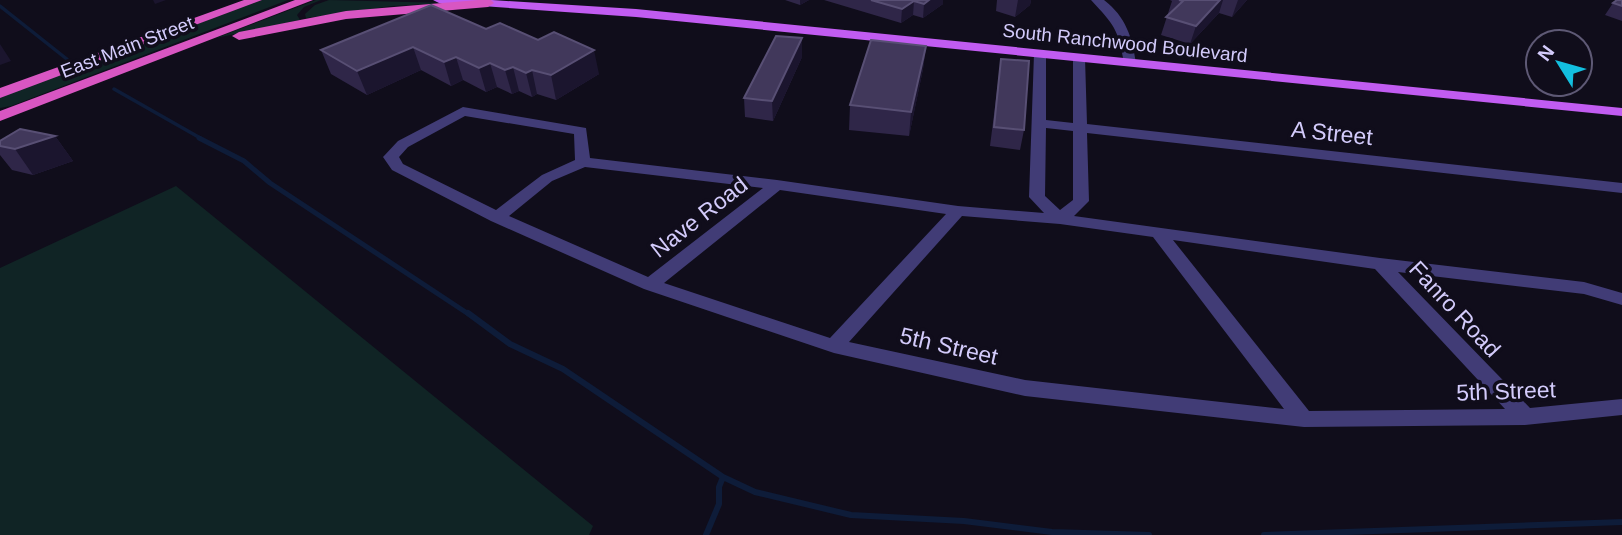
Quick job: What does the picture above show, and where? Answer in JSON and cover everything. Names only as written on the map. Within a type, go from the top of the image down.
[{"type":"highway","name":"East Main Street","points":[[0,93],[256,0]]},
{"type":"highway","name":"East Main Street","points":[[0,116],[307,0]]},
{"type":"highway","points":[[190,44],[346,15],[488,3]]},
{"type":"main road","name":"South Ranchwood Boulevard","points":[[439,0],[624,12]]},
{"type":"main road","name":"South Ranchwood Boulevard","points":[[532,0],[624,12],[1622,112]]},
{"type":"street","points":[[1097,0],[1109,9],[1125,30],[1130,63]]},
{"type":"street","points":[[1040,54],[1037,197],[1060,219]]},
{"type":"street","points":[[1060,219],[1081,201],[1079,58]]},
{"type":"street","name":"5th Street","points":[[583,162],[581,131],[463,111],[403,144],[391,157],[397,167],[497,217],[650,285],[834,346],[1025,388],[1304,419],[1525,417],[1622,407]]},
{"type":"street","name":"A Street","points":[[1037,123],[1622,188]]},
{"type":"street","points":[[497,217],[547,178],[583,162],[777,185],[958,211],[1060,219],[1380,264],[1584,288],[1622,299]]},
{"type":"street","name":"Nave Road","points":[[650,285],[777,185]]},
{"type":"street","points":[[834,346],[958,211]]},
{"type":"street","points":[[1160,235],[1304,419]]},
{"type":"street","name":"Fanro Road","points":[[1380,264],[1525,417]]},
{"type":"green space","points":[[262,0],[288,0],[0,108],[0,96]]},
{"type":"green space","points":[[321,0],[304,7],[297,15],[300,20],[216,38]]},
{"type":"green space","points":[[329,0],[447,3],[392,6],[306,18],[305,14],[315,5]]},
{"type":"green space","points":[[176,186],[593,526],[589,535],[0,535],[0,268]]},
{"type":"building","points":[[871,0],[929,0],[924,4],[914,1],[902,9]]},
{"type":"building","points":[[1179,0],[1220,0],[1196,26],[1166,17],[1183,1]]},
{"type":"building","points":[[1622,0],[1622,6],[1613,3]]},
{"type":"building","points":[[431,5],[486,29],[500,23],[538,40],[554,32],[594,50],[551,75],[532,70],[526,73],[513,67],[505,70],[490,63],[479,68],[456,57],[444,62],[413,47],[357,71],[321,50]]},
{"type":"building","points":[[776,36],[802,38],[772,101],[744,98]]},
{"type":"building","points":[[871,40],[926,46],[911,112],[850,105]]},
{"type":"building","points":[[1001,59],[1029,61],[1024,130],[994,127]]},
{"type":"building","points":[[20,129],[55,136],[15,149],[0,146],[0,141]]},
{"type":"waterway","points":[[0,6],[68,60]]},
{"type":"waterway","points":[[114,89],[202,139]]},
{"type":"waterway","points":[[199,138],[244,161],[270,183],[470,315]]},
{"type":"waterway","points":[[468,313],[510,344],[563,369],[723,477]]},
{"type":"waterway","points":[[706,535],[719,504],[719,487],[723,477]]},
{"type":"waterway","points":[[723,477],[755,492],[851,515],[964,521],[1052,532],[1149,535]]},
{"type":"waterway","points":[[1264,535],[1622,522]]}]
